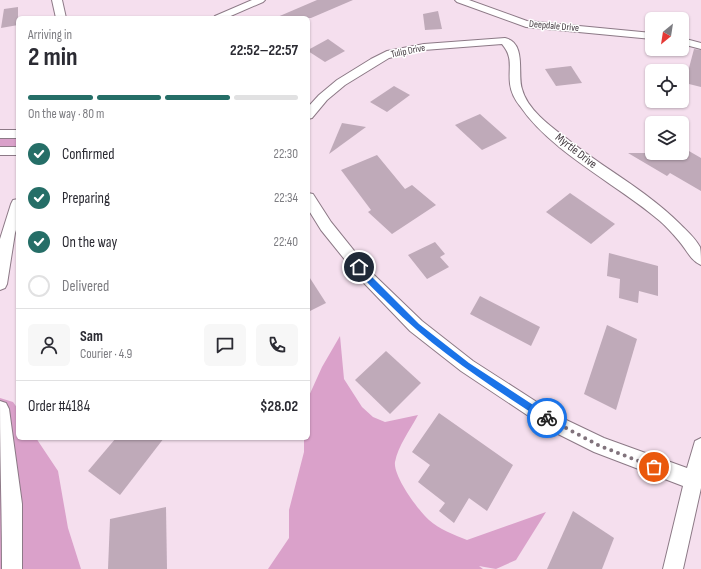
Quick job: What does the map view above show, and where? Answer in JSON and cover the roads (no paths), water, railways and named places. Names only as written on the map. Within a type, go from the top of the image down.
[{"type":"street","points":[[57,0],[61,16]]},
{"type":"street","points":[[223,16],[260,0]]},
{"type":"street","name":"Deepdale Drive","points":[[460,0],[526,24],[645,35]]},
{"type":"street","points":[[505,41],[526,24]]},
{"type":"street","name":"Tulip Drive","points":[[310,113],[326,94],[343,80],[378,58],[397,52],[425,47],[505,41]]},
{"type":"street","name":"Myrtle Drive","points":[[505,41],[514,53],[514,76],[516,90],[527,108],[560,139],[595,167],[627,187],[657,210],[692,244],[701,259]]},
{"type":"street","points":[[689,43],[701,46]]},
{"type":"street","points":[[0,134],[16,134]]},
{"type":"street","points":[[0,151],[16,151]]},
{"type":"street","points":[[310,201],[326,226],[367,277],[416,326],[467,366],[554,423],[600,446],[693,480]]},
{"type":"street","points":[[0,284],[8,233],[16,210]]},
{"type":"street","points":[[0,409],[12,504],[12,569]]},
{"type":"street","points":[[673,569],[701,447]]}]
